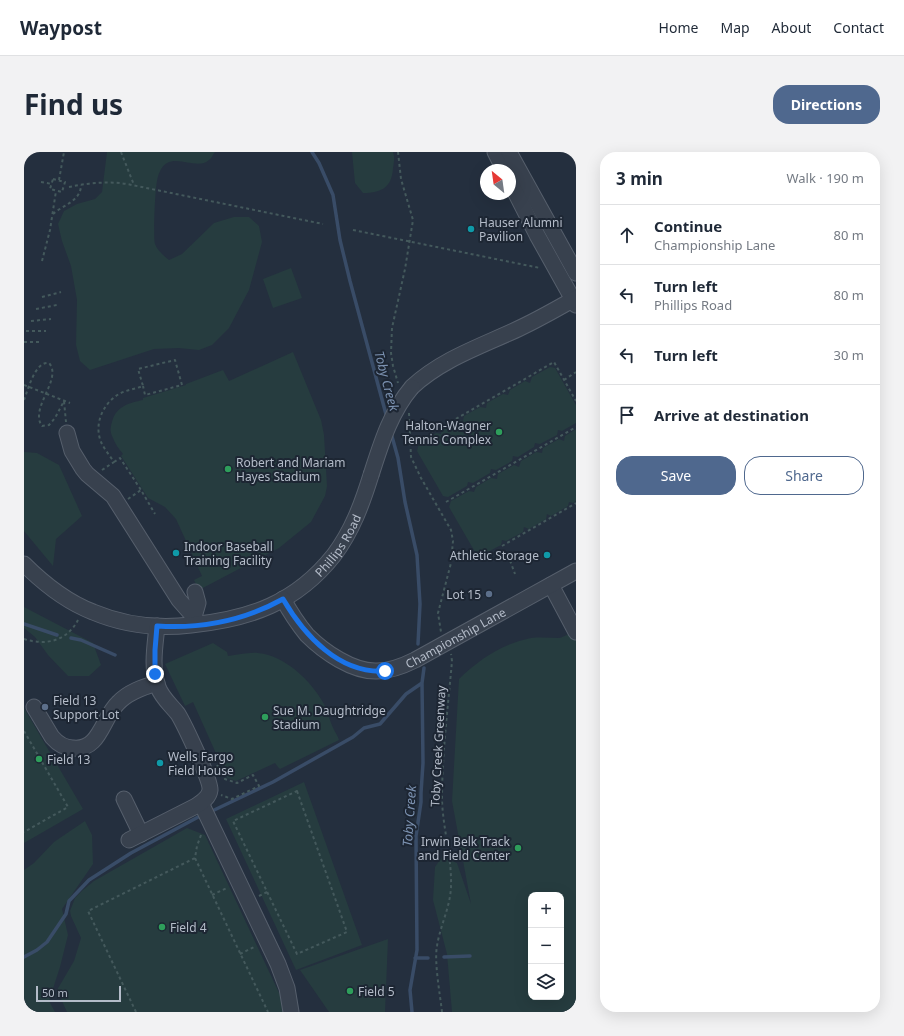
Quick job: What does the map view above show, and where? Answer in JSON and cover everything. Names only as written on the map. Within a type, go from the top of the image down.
[{"type":"street","points":[[499,152],[502,164]]},
{"type":"street","points":[[499,152],[576,273]]},
{"type":"street","points":[[516,194],[537,235],[575,301]]},
{"type":"street","name":"Phillips Road","points":[[24,564],[51,588],[85,609],[124,622],[157,626],[194,621],[207,624],[242,617],[258,611],[283,599],[312,578],[341,545],[358,513],[389,422],[401,401],[412,387],[427,374],[444,363],[575,301]]},
{"type":"street","points":[[67,433],[72,451],[83,469],[106,489],[119,505],[194,621]]},
{"type":"street","name":"Championship Lane","points":[[283,599],[301,628],[318,644],[349,665],[366,670],[377,671],[393,669],[415,660],[576,572]]},
{"type":"street","points":[[551,585],[576,632]]},
{"type":"street","points":[[194,621],[198,602],[195,592]]},
{"type":"street","points":[[124,799],[135,837],[191,809],[200,803],[209,793],[210,787],[208,778],[178,716],[160,693],[157,683],[155,658],[157,626]]},
{"type":"street","points":[[34,706],[55,741],[64,747],[81,748],[90,744],[98,737],[107,716],[118,702],[134,692],[157,683]]},
{"type":"street","points":[[200,803],[268,941],[285,983],[291,1012]]},
{"type":"path","points":[[59,180],[64,152]]},
{"type":"path","points":[[121,152],[134,185]]},
{"type":"path","points":[[53,179],[65,182],[62,192],[50,189],[52,184],[53,179]]},
{"type":"path","points":[[42,182],[52,184]]},
{"type":"path","points":[[69,186],[110,182],[134,185],[323,224]]},
{"type":"path","points":[[52,215],[78,196],[81,190],[81,185]]},
{"type":"path","points":[[42,261],[56,191]]},
{"type":"path","points":[[353,230],[542,269]]},
{"type":"path","points":[[42,297],[61,292]]},
{"type":"path","points":[[36,309],[56,305]]},
{"type":"path","points":[[31,321],[51,319]]},
{"type":"path","points":[[26,331],[46,331]]},
{"type":"path","points":[[24,342],[40,342]]},
{"type":"path","points":[[175,360],[182,385],[145,395],[143,386],[138,369],[175,360]]},
{"type":"path","points":[[24,400],[37,369],[43,363],[49,362],[52,368],[52,375],[39,416],[43,426],[48,426],[53,422],[64,401]]},
{"type":"path","points":[[430,434],[554,362],[576,401]]},
{"type":"path","points":[[564,380],[576,372]]},
{"type":"path","points":[[24,386],[70,403]]},
{"type":"path","points":[[114,462],[100,438],[99,427],[101,415],[115,396],[143,386]]},
{"type":"path","points":[[64,401],[67,433]]},
{"type":"path","points":[[446,502],[576,427]]},
{"type":"path","points":[[91,477],[120,458],[155,514]]},
{"type":"path","points":[[119,505],[141,490]]},
{"type":"path","points":[[502,546],[576,503]]},
{"type":"path","points":[[508,555],[515,574]]},
{"type":"path","points":[[24,639],[44,642],[59,639],[70,632],[79,619]]},
{"type":"path","name":"Toby Creek Greenway","points":[[442,1012],[436,952],[450,900],[451,888],[450,866],[442,801],[446,715],[452,661],[450,651]]},
{"type":"path","points":[[24,731],[68,807],[24,832]]},
{"type":"path","points":[[212,769],[219,766],[225,779],[237,783],[253,775],[258,786],[232,799],[218,794]]},
{"type":"path","points":[[297,791],[347,932],[297,954],[233,821],[297,791]]},
{"type":"path","points":[[202,834],[197,846],[195,858],[268,1012]]},
{"type":"path","points":[[136,1012],[88,911],[195,858]]},
{"type":"path","points":[[212,895],[239,882]]},
{"type":"path","points":[[240,954],[268,941]]},
{"type":"green space","points":[[107,152],[215,152],[205,163],[200,164],[172,161],[161,168],[157,181],[154,240],[157,248],[169,260],[182,254],[214,223],[234,217],[249,217],[259,226],[262,242],[249,290],[229,328],[212,345],[199,350],[179,348],[154,349],[90,370],[80,361],[76,345],[77,300],[71,266],[62,241],[58,224],[64,211],[77,204],[95,199],[102,192]]},
{"type":"green space","points":[[352,152],[393,152],[394,160],[391,180],[385,188],[376,192],[363,193],[355,183]]},
{"type":"green space","points":[[291,268],[302,298],[273,308],[263,279]]},
{"type":"green space","name":"Robert and Mariam Hayes Stadium","points":[[293,352],[321,420],[324,435],[327,486],[325,496],[311,522],[279,548],[199,590],[194,580],[202,576],[176,519],[165,507],[148,498],[121,456],[123,454],[116,444],[111,432],[114,417],[124,406],[143,400],[143,398],[186,385],[223,370],[229,381]]},
{"type":"green space","name":"Halton-Wagner Tennis Complex","points":[[550,367],[555,368],[576,405],[576,423],[562,431],[558,430],[557,435],[540,444],[535,443],[534,447],[518,457],[513,456],[512,461],[496,470],[491,469],[490,473],[473,483],[468,482],[467,486],[448,497],[443,496],[417,451],[419,443],[436,433],[441,434],[442,429],[458,420],[463,421],[464,416],[480,407],[486,408],[487,403],[503,394],[508,395],[510,390],[525,381],[530,383],[532,377]]},
{"type":"green space","name":"Halton-Wagner Tennis Complex","points":[[576,429],[576,501],[573,503],[569,502],[568,506],[551,516],[547,514],[546,519],[529,529],[524,527],[523,532],[506,541],[502,540],[501,545],[484,554],[475,552],[449,507],[451,501],[469,491],[474,492],[476,487],[491,478],[497,479],[498,474],[514,465],[519,467],[521,461],[536,452],[542,453],[543,448],[559,439],[564,441],[565,436]]},
{"type":"green space","points":[[24,452],[37,453],[59,465],[82,516],[56,539],[53,566],[24,531]]},
{"type":"green space","points":[[24,607],[93,643],[101,665],[89,676],[68,676],[48,655],[35,637],[24,628]]},
{"type":"green space","name":"Irwin Belk Track and Field Center","points":[[576,630],[576,1012],[452,1012],[447,954],[433,900],[435,867],[442,857],[457,863],[471,904],[452,801],[459,679],[484,658],[501,648],[531,638],[563,637]]},
{"type":"green space","name":"Sue M. Daughtridge Stadium","points":[[213,643],[227,652],[228,656],[258,653],[268,655],[288,664],[305,679],[319,695],[327,710],[339,740],[280,769],[275,763],[236,781],[227,778],[193,702],[185,706],[165,664]]},
{"type":"green space","name":"Field 13","points":[[24,708],[83,809],[24,843]]},
{"type":"green space","points":[[304,782],[362,945],[296,970],[226,819]]},
{"type":"green space","points":[[85,821],[92,835],[93,864],[62,909],[68,935],[49,1001],[55,1012],[24,1012],[24,870],[34,863],[54,842]]},
{"type":"green space","name":"Field 4","points":[[187,828],[205,835],[288,1012],[67,1012],[57,990],[74,961],[81,938],[70,911],[75,898],[94,881]]},
{"type":"green space","name":"Field 5","points":[[388,939],[385,1012],[329,1012],[300,970]]},
{"type":"waterway","name":"Toby Creek","points":[[312,152],[319,163],[333,195],[340,240],[387,418]]},
{"type":"waterway","name":"Toby Creek","points":[[391,433],[398,458],[405,502],[417,555],[420,604],[418,644]]},
{"type":"waterway","points":[[24,624],[57,635]]},
{"type":"waterway","points":[[71,638],[81,640],[115,655]]},
{"type":"waterway","name":"Toby Creek","points":[[412,1012],[410,990],[417,950],[416,836],[421,802],[423,763],[422,683],[424,668]]},
{"type":"waterway","points":[[210,812],[273,782],[353,737],[364,728],[380,724],[406,694],[422,683]]},
{"type":"waterway","points":[[24,957],[37,950],[47,942],[66,914],[69,901],[89,880],[131,853],[202,815]]},
{"type":"waterway","points":[[444,957],[470,956]]},
{"type":"waterway","points":[[415,958],[428,958]]},
{"type":"place","name":"Hauser Alumni Pavilion","points":[[471,229]]},
{"type":"place","name":"Halton-Wagner Tennis Complex","points":[[499,432]]},
{"type":"place","name":"Robert and Mariam Hayes Stadium","points":[[228,469]]},
{"type":"place","name":"Indoor Baseball Training Facility","points":[[176,553]]},
{"type":"place","name":"Athletic Storage","points":[[547,555]]},
{"type":"place","name":"Lot 15","points":[[489,594]]},
{"type":"place","name":"Field 13 Support Lot","points":[[45,707]]},
{"type":"place","name":"Sue M. Daughtridge Stadium","points":[[265,717]]},
{"type":"place","name":"Field 13","points":[[39,759]]},
{"type":"place","name":"Wells Fargo Field House","points":[[160,763]]},
{"type":"place","name":"Irwin Belk Track and Field Center","points":[[518,848]]},
{"type":"place","name":"Field 4","points":[[162,927]]},
{"type":"place","name":"Field 5","points":[[350,991]]},
{"type":"route","points":[[155,674],[157,626],[163,627],[207,624],[230,620],[247,616],[271,606],[283,599],[294,618],[307,634],[330,653],[356,668],[372,671],[385,671]]}]
